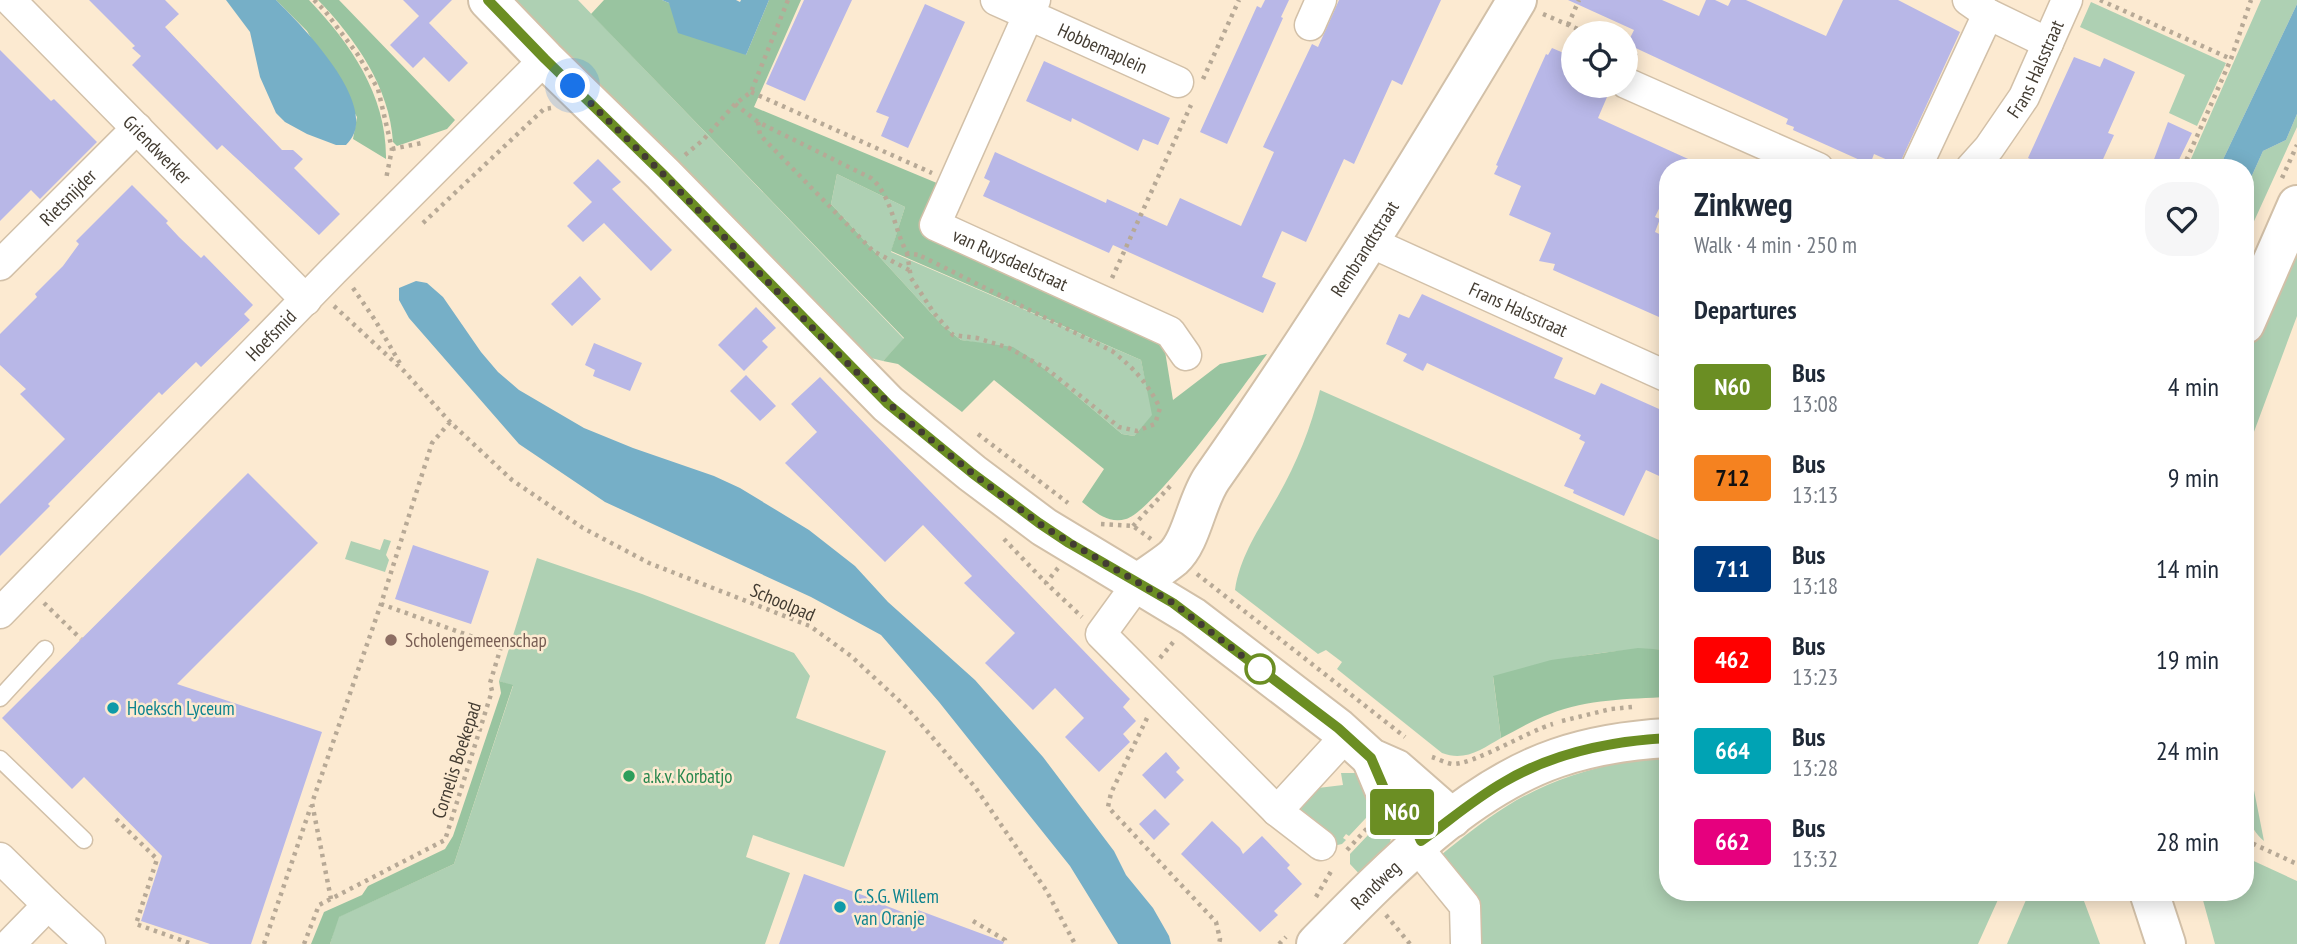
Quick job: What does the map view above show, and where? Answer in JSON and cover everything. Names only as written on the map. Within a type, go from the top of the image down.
[{"type":"street","name":"Griendwerker","points":[[10,0],[137,128],[318,287]]},
{"type":"street","points":[[488,0],[888,404],[972,473],[1039,523],[1193,617],[1359,747],[1386,793],[1411,780]]},
{"type":"street","name":"Hobbemaplein","points":[[996,0],[1032,7],[1192,91]]},
{"type":"street","name":"Frans Halsstraat","points":[[1979,159],[2024,97],[2067,0]]},
{"type":"street","name":"Rembrandtstraat","points":[[1138,583],[1175,557],[1190,529],[1203,491],[1370,243],[1517,1]]},
{"type":"street","name":"van Ruysdaelstraat","points":[[1032,7],[934,225],[1170,332],[1186,355]]},
{"type":"street","points":[[1919,159],[1978,7],[2048,43]]},
{"type":"street","name":"Hoefsmid","points":[[0,613],[545,59]]},
{"type":"street","points":[[1638,88],[1798,159]]},
{"type":"street","name":"Rietsnijder","points":[[0,265],[137,128]]},
{"type":"street","points":[[2254,303],[2297,205]]},
{"type":"street","name":"Frans Halsstraat","points":[[1370,243],[1659,373]]},
{"type":"street","points":[[1138,583],[1101,634],[1277,811],[1335,852]]},
{"type":"street","name":"Randweg","points":[[1305,937],[1421,841],[1506,781],[1557,758],[1634,740],[1659,739]]},
{"type":"street","points":[[1277,811],[1359,747]]},
{"type":"street","points":[[1411,780],[1452,818]]},
{"type":"street","points":[[1411,780],[1415,828],[1426,857],[1465,906],[1466,944]]},
{"type":"street","points":[[0,858],[90,944]]},
{"type":"street","points":[[2153,901],[2166,944]]},
{"type":"street","points":[[10,944],[48,905]]},
{"type":"lane","points":[[0,698],[46,649]]},
{"type":"lane","points":[[0,759],[84,840]]},
{"type":"path","points":[[314,0],[358,55],[378,89],[392,149],[384,186]]},
{"type":"path","points":[[703,140],[735,104],[751,92],[788,0]]},
{"type":"path","points":[[1102,301],[1192,91],[1239,0]]},
{"type":"path","points":[[1570,21],[1579,0]]},
{"type":"path","points":[[2100,0],[2231,59]]},
{"type":"path","points":[[2187,159],[2231,59],[2251,0]]},
{"type":"path","points":[[1517,1],[1561,22]]},
{"type":"path","points":[[751,92],[955,183]]},
{"type":"path","points":[[735,104],[758,122],[871,178],[882,188],[907,253],[911,278],[934,313],[953,335],[978,338],[1019,353],[1047,369],[1119,427],[1137,431],[1155,424],[1160,408],[1148,385],[1112,351],[919,255],[907,253]]},
{"type":"path","points":[[758,122],[760,135],[873,251],[909,271]]},
{"type":"path","points":[[392,149],[429,142]]},
{"type":"path","points":[[919,255],[934,225]]},
{"type":"path","points":[[318,287],[353,288],[404,371]]},
{"type":"path","points":[[318,287],[404,371]]},
{"type":"path","name":"Schoolpad","points":[[404,371],[450,422],[512,480],[583,528],[649,563],[810,626],[851,656],[908,709],[975,787],[1046,890],[1075,944]]},
{"type":"path","points":[[264,944],[381,604],[432,443],[450,422]]},
{"type":"path","points":[[1093,524],[1133,526]]},
{"type":"path","points":[[1193,570],[1409,740]]},
{"type":"path","points":[[41,600],[81,639]]},
{"type":"path","name":"Cornelis Boekepad","points":[[304,944],[319,905],[445,840],[492,691],[490,683],[501,647],[381,604]]},
{"type":"path","points":[[1165,698],[1151,711],[1144,723],[1111,793],[1108,807],[1216,922],[1219,944]]},
{"type":"path","points":[[1411,780],[1452,764],[1469,761],[1545,726],[1611,709],[1634,707]]},
{"type":"path","name":"Randweg","points":[[1313,902],[1335,852],[1411,780]]},
{"type":"path","points":[[312,803],[331,899]]},
{"type":"path","points":[[116,819],[157,859],[136,924],[192,944]]},
{"type":"path","points":[[2254,844],[2297,864]]},
{"type":"path","points":[[974,921],[1005,940],[1004,944]]},
{"type":"path","points":[[1279,944],[1305,937]]},
{"type":"green space","points":[[276,0],[309,0],[352,53],[364,72],[380,114],[386,159],[353,139],[357,117],[307,31]]},
{"type":"green space","points":[[318,0],[339,0],[455,120],[447,129],[397,146],[393,142],[385,102],[378,83],[357,47]]},
{"type":"green space","points":[[512,0],[578,0],[904,339],[883,361],[859,355]]},
{"type":"green space","points":[[604,0],[662,0],[746,55],[769,0],[801,0],[754,107],[944,186],[922,235],[1164,345],[1173,400],[1220,364],[1267,354],[1178,471],[1157,494],[1126,519],[1113,520],[1102,516],[1082,502],[1104,469],[994,380],[962,412],[898,364],[883,361],[904,338],[591,14]],"holes":[[[837,174],[905,207],[891,251],[1141,360],[1152,415],[1134,436],[1122,434],[1035,361],[1013,347],[961,340],[942,325],[831,204]]]},
{"type":"green space","points":[[2261,0],[2297,0],[2223,159],[2191,159]]},
{"type":"green space","points":[[2091,2],[2226,63],[2197,126],[2169,113],[2185,75],[2080,27]]},
{"type":"green space","points":[[2297,114],[2297,127],[2254,221],[2254,171],[2263,151],[2286,140]]},
{"type":"green space","points":[[837,174],[905,207],[891,252],[1141,360],[1153,415],[1134,436],[1122,434],[1035,361],[984,344],[961,340],[942,325],[831,204]]},
{"type":"green space","points":[[2297,237],[2297,316],[2254,432],[2254,339]]},
{"type":"green space","points":[[1320,390],[1659,540],[1659,650],[1602,653],[1493,677],[1501,738],[1466,755],[1442,753],[1337,669],[1342,662],[1326,650],[1318,654],[1235,590],[1246,553],[1285,483],[1312,418]]},
{"type":"green space","points":[[384,539],[391,541],[386,555],[389,560],[385,572],[345,559],[351,541],[380,550]]},
{"type":"green space","name":"a.k.v. Korbatjo","points":[[537,558],[642,594],[794,653],[810,676],[796,718],[886,751],[844,867],[753,835],[746,857],[790,873],[765,944],[330,944],[338,917],[454,864],[513,686],[499,681]]},
{"type":"green space","points":[[1638,648],[1659,649],[1659,698],[1579,705],[1544,716],[1501,738],[1493,676],[1551,660]]},
{"type":"green space","points":[[499,681],[513,685],[454,864],[339,917],[330,944],[311,944],[324,912],[362,895],[368,886],[445,849],[453,836],[501,693]]},
{"type":"green space","points":[[1659,758],[1659,901],[1997,901],[1978,944],[1482,944],[1479,930],[1441,855],[1498,811],[1543,787],[1605,766]]},
{"type":"green space","points":[[1341,773],[1356,773],[1382,801],[1349,836],[1346,834],[1343,838],[1346,840],[1342,844],[1333,846],[1293,805],[1318,788],[1343,785]]},
{"type":"green space","points":[[2254,790],[2264,841],[2254,828]]},
{"type":"green space","points":[[1389,813],[1391,834],[1387,850],[1364,879],[1350,864],[1350,854]]},
{"type":"green space","points":[[2254,861],[2297,881],[2297,944],[2215,944],[2203,901],[2254,901]]},
{"type":"green space","points":[[2026,901],[2084,901],[2100,944],[2007,944]]},
{"type":"water","points":[[226,0],[276,0],[320,48],[348,90],[355,111],[355,130],[346,145],[336,145],[307,134],[285,122],[276,113],[260,77],[250,32]]},
{"type":"water","points":[[662,0],[769,0],[746,55],[678,33],[669,3]]},
{"type":"water","points":[[2297,4],[2297,114],[2286,140],[2263,151],[2254,171],[2254,159],[2223,159]]},
{"type":"water","points":[[416,281],[427,283],[443,297],[481,352],[498,372],[519,390],[584,428],[740,488],[809,530],[855,566],[888,602],[975,680],[1043,757],[1114,851],[1126,875],[1153,908],[1171,944],[1118,944],[1070,866],[939,702],[881,635],[811,597],[605,502],[519,444],[409,318],[399,300],[399,288]]},
{"type":"building","points":[[89,0],[165,0],[179,14],[165,27],[282,150],[293,150],[303,159],[294,168],[340,214],[319,235],[222,145],[217,150],[132,65],[141,56],[132,48],[135,46]]},
{"type":"building","points":[[403,0],[452,0],[429,23],[468,63],[449,82],[424,57],[413,68],[390,45],[419,16]]},
{"type":"building","points":[[804,0],[852,0],[805,101],[766,84]]},
{"type":"building","points":[[1265,0],[1289,0],[1227,144],[1200,132],[1257,6],[1261,8]]},
{"type":"building","points":[[1339,0],[1441,0],[1402,85],[1392,80],[1354,164],[1344,159],[1306,242],[1282,231],[1262,277],[1276,283],[1263,313],[1113,245],[1109,253],[983,196],[990,181],[984,178],[995,152],[1106,203],[1107,199],[1167,226],[1180,198],[1241,226],[1274,152],[1263,147],[1312,44],[1318,47]]},
{"type":"building","points":[[1568,0],[1662,0],[1699,16],[1706,0],[1715,0],[1728,6],[1731,0],[1746,0],[1826,36],[1843,0],[1898,0],[1960,32],[1902,159],[1885,159],[1874,154],[1872,159],[1858,159],[1793,130],[1794,127],[1786,124],[1788,119],[1638,49],[1638,21],[1614,21]]},
{"type":"building","points":[[925,4],[965,22],[908,148],[881,136],[889,117],[876,112]]},
{"type":"building","points":[[1552,48],[1561,52],[1561,98],[1607,98],[1598,118],[1688,159],[1659,159],[1659,209],[1655,217],[1659,222],[1655,232],[1659,234],[1659,317],[1553,270],[1555,264],[1539,261],[1551,233],[1509,215],[1521,186],[1494,174],[1498,166],[1496,165],[1546,54],[1548,55]]},
{"type":"building","points":[[0,50],[97,142],[40,199],[31,190],[0,221]]},
{"type":"building","points":[[2074,57],[2100,67],[2104,58],[2135,72],[2108,133],[2114,135],[2103,159],[2028,158]]},
{"type":"building","points":[[1044,61],[1170,118],[1158,145],[1143,139],[1138,151],[1072,118],[1071,122],[1026,101]]},
{"type":"building","points":[[2168,122],[2192,133],[2179,159],[2154,159]]},
{"type":"building","points":[[598,159],[621,182],[612,189],[672,250],[651,271],[604,223],[583,242],[567,226],[592,202],[573,183]]},
{"type":"building","points":[[132,185],[168,221],[166,223],[179,237],[201,258],[204,255],[253,305],[244,314],[250,320],[201,367],[196,362],[162,395],[159,392],[0,556],[0,504],[65,439],[20,394],[26,389],[0,365],[0,334],[63,266],[79,244],[76,241]]},
{"type":"building","points":[[580,276],[601,299],[572,326],[551,304]]},
{"type":"building","points":[[1422,294],[1563,358],[1554,378],[1595,395],[1601,383],[1659,409],[1659,476],[1646,470],[1624,516],[1573,493],[1574,490],[1564,486],[1585,442],[1579,439],[1581,435],[1427,363],[1423,371],[1403,361],[1407,354],[1386,344],[1399,314],[1409,318]]},
{"type":"building","points":[[756,307],[776,328],[762,341],[768,347],[744,371],[718,345]]},
{"type":"building","points":[[594,343],[642,363],[630,391],[593,376],[595,370],[585,365]]},
{"type":"building","points":[[746,375],[776,406],[760,421],[730,391]]},
{"type":"building","points":[[820,377],[1130,699],[1123,707],[1136,721],[1123,734],[1130,742],[1099,772],[1065,737],[1084,718],[1055,688],[1033,710],[985,663],[1015,633],[964,583],[972,576],[923,525],[885,562],[785,463],[817,432],[791,404]]},
{"type":"building","name":"Hoeksch Lyceum","points":[[248,473],[318,543],[177,684],[322,732],[251,944],[210,944],[141,921],[162,856],[84,777],[72,789],[2,718]]},
{"type":"building","points":[[413,545],[489,571],[471,624],[395,599]]},
{"type":"building","points":[[1166,752],[1180,768],[1176,772],[1184,780],[1165,799],[1142,775]]},
{"type":"building","points":[[1155,809],[1170,824],[1154,840],[1139,824]]},
{"type":"building","points":[[1212,821],[1243,854],[1262,836],[1290,865],[1287,868],[1302,884],[1274,911],[1278,915],[1260,932],[1181,854]]},
{"type":"building","name":"C.S.G. Willem van Oranje","points":[[804,874],[915,917],[918,910],[1004,942],[779,944]]},
{"type":"bus line","name":"N60","points":[[488,0],[888,404],[972,473],[1039,523],[1173,603],[1338,728],[1371,758],[1386,793],[1415,828],[1421,841],[1469,804],[1506,781],[1557,758],[1634,740],[1659,739]]},
{"type":"place","name":"Scholengemeenschap","points":[[391,640]]},
{"type":"place","name":"Hoeksch Lyceum","points":[[113,708]]},
{"type":"place","name":"a.k.v. Korbatjo","points":[[629,776]]},
{"type":"place","name":"C.S.G. Willem van Oranje","points":[[840,907]]},
{"type":"route","points":[[573,86],[903,417],[1044,527],[1173,603],[1262,671],[1260,669]]}]
